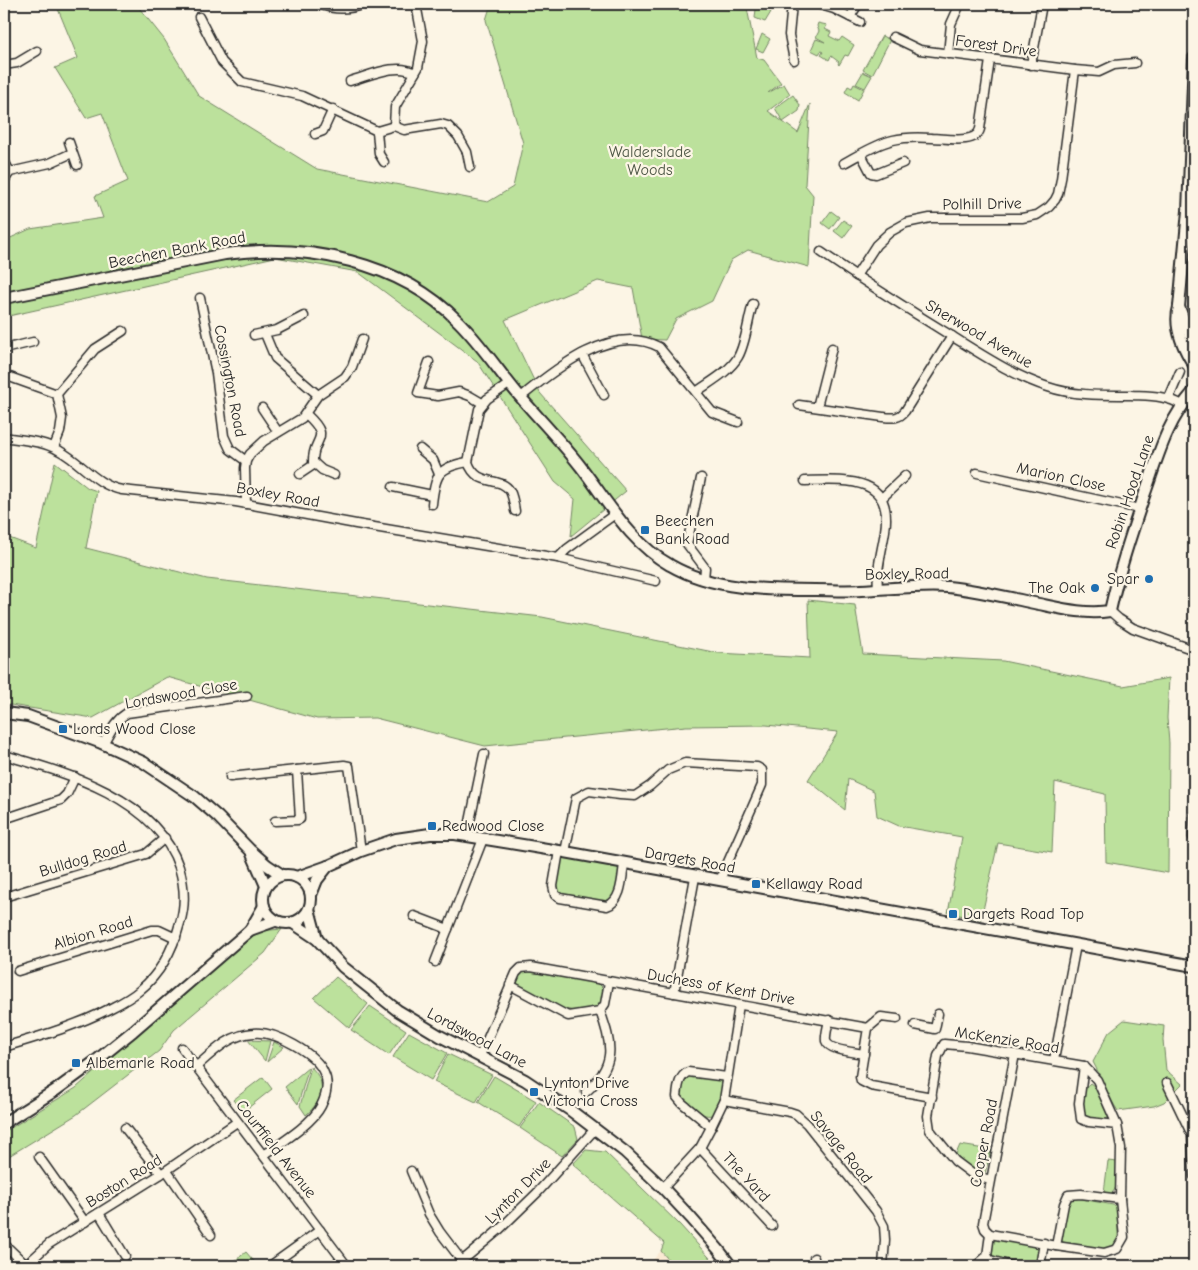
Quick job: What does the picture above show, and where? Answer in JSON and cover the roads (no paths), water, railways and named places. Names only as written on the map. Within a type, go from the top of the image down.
[{"type":"street","points":[[319,4],[333,9],[351,9],[364,4]]},
{"type":"street","points":[[394,126],[394,107],[418,68],[423,41],[416,4]]},
{"type":"street","points":[[792,4],[789,35],[794,60]]},
{"type":"street","points":[[816,4],[826,5],[860,22]]},
{"type":"street","points":[[850,17],[858,4]]},
{"type":"street","points":[[948,54],[951,24],[960,4]]},
{"type":"street","points":[[1031,65],[1042,4]]},
{"type":"street","points":[[199,17],[222,62],[242,82],[302,96],[377,131],[394,126],[404,130],[441,124],[448,126],[458,136],[467,152],[470,167]]},
{"type":"street","name":"Forest Drive","points":[[893,37],[920,50],[1075,70],[1099,72],[1114,65],[1135,63]]},
{"type":"street","points":[[4,65],[17,63],[37,52]]},
{"type":"street","points":[[1194,58],[1188,211],[1179,307],[1176,317],[1184,347],[1194,365]]},
{"type":"street","points":[[844,163],[892,140],[918,138],[971,139],[978,135],[990,60]]},
{"type":"street","points":[[350,81],[394,69],[408,69],[415,73]]},
{"type":"street","name":"Polhill Drive","points":[[856,276],[876,245],[890,232],[906,223],[930,218],[1022,218],[1037,215],[1049,206],[1058,194],[1061,179],[1075,70]]},
{"type":"street","points":[[315,134],[323,131],[333,109]]},
{"type":"street","points":[[377,131],[380,154],[384,162]]},
{"type":"street","points":[[70,142],[77,164]]},
{"type":"street","points":[[4,181],[10,172],[50,163],[72,153]]},
{"type":"street","points":[[861,154],[871,173],[876,174],[903,163]]},
{"type":"street","points":[[4,161],[10,172]]},
{"type":"street","name":"Beechen Bank Road","points":[[4,298],[226,254],[268,250],[310,254],[350,261],[376,269],[413,287],[447,311],[465,329],[520,397],[581,466],[615,514],[640,543],[671,566],[704,579]]},
{"type":"street","name":"Sherwood Avenue","points":[[820,252],[1012,373],[1050,388],[1075,393],[1169,398],[1182,405]]},
{"type":"street","name":"Cossington Road","points":[[200,298],[216,373],[224,436],[230,450],[246,461]]},
{"type":"street","points":[[696,392],[733,364],[739,355],[752,304]]},
{"type":"street","points":[[1179,307],[1194,346]]},
{"type":"street","points":[[254,335],[265,334],[304,316]]},
{"type":"street","points":[[57,394],[96,349],[123,331]]},
{"type":"street","points":[[265,334],[275,358],[318,395]]},
{"type":"street","points":[[799,405],[883,417],[899,417],[905,411],[952,336]]},
{"type":"street","points":[[246,504],[246,461],[257,446],[298,422],[306,414],[318,395],[345,377],[352,367],[362,339]]},
{"type":"street","points":[[520,397],[582,354],[613,341],[633,339],[652,343],[664,352],[712,412],[738,422]]},
{"type":"street","points":[[4,349],[33,342]]},
{"type":"street","points":[[817,407],[832,348]]},
{"type":"street","points":[[582,354],[604,395]]},
{"type":"street","points":[[429,362],[418,393],[438,396],[465,393],[482,403]]},
{"type":"street","points":[[1169,398],[1180,372]]},
{"type":"street","points":[[4,375],[57,394]]},
{"type":"street","points":[[509,384],[482,403],[476,416],[468,462],[479,478],[507,487],[511,494],[515,511]]},
{"type":"street","name":"Robin Hood Lane","points":[[1110,610],[1121,566],[1165,435],[1182,405],[1194,391]]},
{"type":"street","points":[[54,447],[60,432],[62,418],[57,394]]},
{"type":"street","points":[[262,408],[278,432]]},
{"type":"street","points":[[306,414],[315,423],[321,436],[313,458],[315,464],[322,470],[334,475]]},
{"type":"street","name":"Boxley Road","points":[[4,437],[54,447],[68,456],[96,480],[114,489],[246,504],[558,558],[634,577],[656,580]]},
{"type":"street","points":[[420,449],[433,460],[439,474]]},
{"type":"street","points":[[432,504],[435,481],[439,474],[450,466],[468,462]]},
{"type":"street","points":[[300,474],[315,464]]},
{"type":"street","name":"Marion Close","points":[[977,473],[1140,509]]},
{"type":"street","points":[[882,498],[905,476]]},
{"type":"street","points":[[702,478],[687,544],[705,568],[704,579]]},
{"type":"street","points":[[805,480],[868,485],[882,498],[886,518],[878,570],[878,589]]},
{"type":"street","points":[[393,487],[432,495]]},
{"type":"street","points":[[558,558],[567,549],[615,514]]},
{"type":"street","name":"Boxley Road","points":[[704,579],[728,586],[790,590],[878,589],[923,586],[952,588],[1069,610],[1093,613],[1110,610]]},
{"type":"street","points":[[1110,610],[1119,619],[1133,628],[1194,650]]},
{"type":"street","name":"Lordswood Close","points":[[103,744],[113,726],[127,713],[247,696]]},
{"type":"street","points":[[4,713],[28,716],[103,744],[143,762],[195,797],[218,817],[250,850],[282,875]]},
{"type":"street","points":[[467,836],[484,754]]},
{"type":"street","points":[[4,755],[75,777],[107,792],[129,806],[152,824],[165,838],[174,854],[184,891],[184,909],[170,954],[157,974],[140,991],[84,1021],[4,1047]]},
{"type":"street","points":[[562,852],[576,798],[589,790],[635,796],[668,770],[684,763],[757,767],[762,770],[762,784],[720,880]]},
{"type":"street","points":[[230,777],[349,766],[361,851]]},
{"type":"street","points":[[275,821],[300,819],[297,770]]},
{"type":"street","points":[[4,819],[62,800],[75,777]]},
{"type":"street","points":[[1194,816],[1194,839]]},
{"type":"street","name":"Dargets Road","points":[[297,876],[396,839],[430,834],[467,836],[1194,966]]},
{"type":"street","name":"Bulldog Road","points":[[4,897],[146,854],[165,838]]},
{"type":"street","points":[[435,962],[483,839]]},
{"type":"street","points":[[250,850],[266,886]]},
{"type":"street","name":"Dargets Road","points":[[562,852],[553,891],[560,898],[607,906],[612,904],[618,896],[624,864]]},
{"type":"street","points":[[311,895],[317,880],[328,866]]},
{"type":"street","points":[[250,930],[275,920],[268,914],[262,899],[266,886],[273,879],[282,875],[297,876],[309,887],[311,895]]},
{"type":"street","points":[[674,993],[695,877]]},
{"type":"street","name":"Lordswood Lane","points":[[311,895],[309,909],[317,939]]},
{"type":"street","points":[[4,1123],[56,1090],[133,1031],[250,930],[264,906]]},
{"type":"street","points":[[293,923],[303,918],[309,909]]},
{"type":"street","points":[[414,916],[448,928]]},
{"type":"street","name":"Lordswood Lane","points":[[275,920],[284,924],[293,923],[317,939],[343,967],[392,1006],[432,1031],[542,1091],[595,1129],[625,1152],[663,1188],[731,1266]]},
{"type":"street","name":"Albion Road","points":[[18,971],[152,930],[160,930],[176,938]]},
{"type":"street","points":[[1054,1060],[1076,945]]},
{"type":"street","name":"Duchess of Kent Drive","points":[[480,1056],[516,972],[521,968],[531,967],[868,1028]]},
{"type":"street","points":[[510,985],[568,1016],[600,1011],[605,1004],[609,982]]},
{"type":"street","points":[[663,1188],[700,1148],[724,1100],[740,1006]]},
{"type":"street","points":[[586,1092],[597,1082],[608,1063],[610,1054],[606,1028],[600,1011]]},
{"type":"street","points":[[938,1014],[935,1029],[944,1044]]},
{"type":"street","points":[[897,1019],[881,1018],[868,1028],[860,1077],[864,1084],[932,1097]]},
{"type":"street","points":[[828,1020],[826,1038],[827,1044],[831,1048],[864,1054]]},
{"type":"street","points":[[915,1025],[935,1029]]},
{"type":"street","points":[[196,1067],[227,1042],[244,1034],[254,1032],[273,1035],[294,1046],[315,1061],[322,1069],[327,1088],[321,1107],[316,1114],[264,1155]]},
{"type":"street","name":"McKenzie Road","points":[[991,1180],[974,1176],[955,1161],[930,1130],[928,1116],[938,1056],[944,1044],[967,1046],[1084,1066]]},
{"type":"street","name":"Courtfield Avenue","points":[[182,1048],[347,1266]]},
{"type":"street","name":"Cooper Road","points":[[987,1256],[990,1234],[983,1223],[1015,1054]]},
{"type":"street","points":[[1084,1066],[1079,1103],[1081,1119],[1118,1126]]},
{"type":"street","points":[[990,1234],[1104,1253],[1117,1249],[1124,1237],[1120,1199],[1121,1148],[1118,1126],[1097,1080],[1084,1066]]},
{"type":"street","points":[[711,1127],[677,1097],[679,1082],[685,1073],[688,1072],[727,1077]]},
{"type":"street","points":[[1167,1083],[1192,1135],[1194,1176]]},
{"type":"street","name":"Savage Road","points":[[724,1100],[790,1112],[796,1114],[807,1124],[876,1212],[884,1226],[883,1266]]},
{"type":"street","name":"Boston Road","points":[[27,1266],[49,1244],[164,1172],[237,1122]]},
{"type":"street","points":[[126,1128],[164,1172],[210,1235]]},
{"type":"street","name":"Lynton Drive","points":[[459,1264],[482,1246],[537,1193],[595,1129]]},
{"type":"street","name":"The Yard","points":[[700,1148],[772,1226]]},
{"type":"street","points":[[39,1157],[85,1222]]},
{"type":"street","points":[[411,1171],[429,1214],[459,1264]]},
{"type":"street","points":[[1056,1246],[1064,1204],[1068,1195],[1081,1194],[1120,1199]]},
{"type":"street","points":[[99,1213],[125,1256]]},
{"type":"street","points":[[270,1266],[320,1230]]},
{"type":"street","points":[[1040,1266],[1044,1243]]},
{"type":"street","points":[[4,1244],[27,1266]]},
{"type":"street","points":[[976,1266],[987,1256],[993,1262],[1012,1266]]},
{"type":"street","points":[[814,1258],[815,1266]]},
{"type":"place","name":"Beechen Bank Road","points":[[645,530]]},
{"type":"place","name":"Spar","points":[[1149,579]]},
{"type":"place","name":"The Oak","points":[[1095,588]]},
{"type":"place","name":"Lords Wood Close","points":[[63,729]]},
{"type":"place","name":"Redwood Close","points":[[432,826]]},
{"type":"place","name":"Kellaway Road","points":[[756,884]]},
{"type":"place","name":"Dargets Road Top","points":[[953,914]]},
{"type":"place","name":"Albemarle Road","points":[[76,1063]]},
{"type":"place","name":"Lynton Drive Victoria Cross","points":[[534,1092]]},
{"type":"park label","name":"Walderslade Woods","points":[[650,161]]}]
